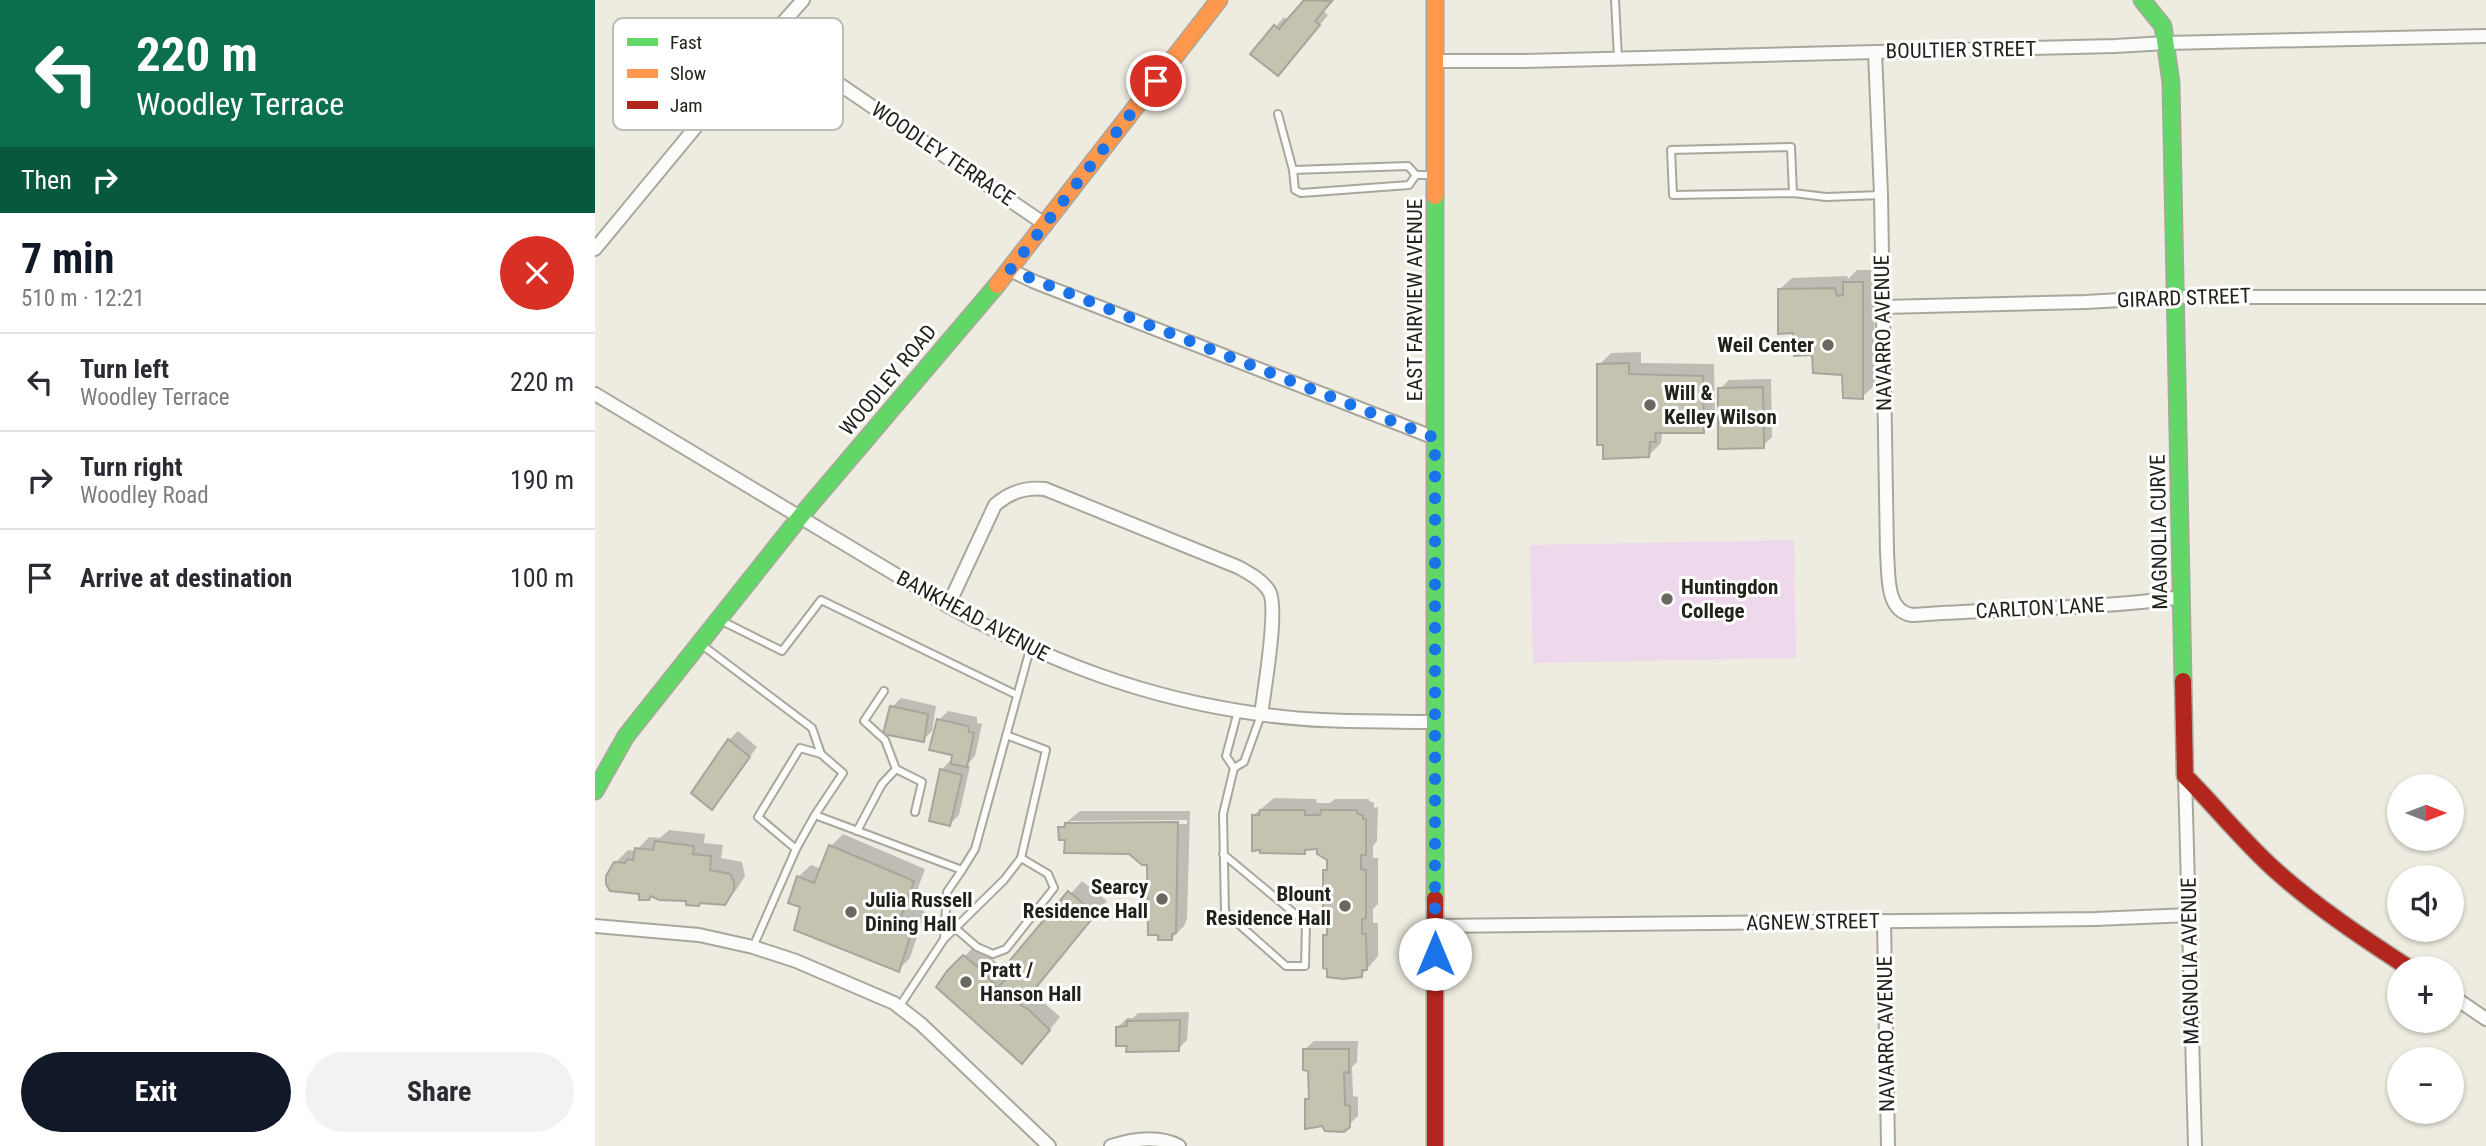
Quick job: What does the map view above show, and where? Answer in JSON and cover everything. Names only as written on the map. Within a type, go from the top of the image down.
[{"type":"street","points":[[787,18],[803,0]]},
{"type":"street","name":"WOODLEY ROAD","points":[[595,791],[626,736],[800,517],[1010,270],[1219,0]]},
{"type":"street","name":"EAST FAIRVIEW AVENUE","points":[[1435,0],[1435,1146]]},
{"type":"street","name":"MAGNOLIA CURVE","points":[[2142,0],[2163,26],[2171,83],[2185,776]]},
{"type":"street","name":"BOULTIER STREET","points":[[1436,61],[2486,36]]},
{"type":"street","name":"NAVARRO AVENUE","points":[[1875,52],[1881,195],[1887,553],[1892,598],[1900,611]]},
{"type":"street","name":"WOODLEY TERRACE","points":[[843,87],[1046,225]]},
{"type":"street","points":[[595,249],[693,130]]},
{"type":"street","points":[[1010,270],[1435,438]]},
{"type":"street","name":"GIRARD STREET","points":[[1883,307],[2175,297],[2486,296]]},
{"type":"street","name":"BANKHEAD AVENUE","points":[[595,394],[948,606],[1030,649],[1079,669],[1202,705],[1261,715],[1331,720],[1435,722]]},
{"type":"street","points":[[948,606],[995,505],[1020,490],[1032,487],[1045,489],[1238,568],[1252,575],[1269,591],[1273,611],[1261,715]]},
{"type":"street","name":"CARLTON LANE","points":[[1900,611],[1912,615],[2089,607],[2182,597]]},
{"type":"street","points":[[2185,776],[2211,801],[2250,847],[2276,871],[2303,894],[2392,956]]},
{"type":"street","name":"MAGNOLIA AVENUE","points":[[2185,776],[2195,1146]]},
{"type":"street","name":"AGNEW STREET","points":[[1435,926],[2095,919],[2190,915]]},
{"type":"street","name":"NAVARRO AVENUE","points":[[1884,922],[1888,1146]]},
{"type":"street","points":[[595,926],[699,936],[753,947],[796,961],[899,1007],[921,1024],[1049,1146]]},
{"type":"street","points":[[2464,1004],[2486,1019]]},
{"type":"street","points":[[1111,1146],[1126,1141],[1148,1139],[1168,1141],[1179,1146]]},
{"type":"lane","points":[[1615,0],[1618,58]]},
{"type":"lane","points":[[1278,114],[1293,170],[1295,190],[1301,193],[1409,185],[1416,175]]},
{"type":"lane","points":[[1793,193],[1791,147],[1671,150],[1673,195],[1881,195]]},
{"type":"lane","points":[[1293,170],[1408,166],[1416,175],[1437,175]]},
{"type":"lane","points":[[719,620],[782,651],[821,600],[1017,695]]},
{"type":"lane","points":[[701,644],[812,729],[821,754]]},
{"type":"lane","points":[[944,939],[947,892],[975,849],[1030,649]]},
{"type":"lane","points":[[884,691],[864,721],[885,740],[896,769],[922,782],[915,811]]},
{"type":"lane","points":[[1234,768],[1226,756],[1238,711]]},
{"type":"lane","points":[[1223,854],[1306,923],[1305,966],[1286,966],[1224,912],[1223,854],[1223,814],[1234,768],[1244,762],[1261,715]]},
{"type":"lane","points":[[899,1007],[944,939],[1004,880],[1021,858],[1046,750],[1006,735]]},
{"type":"lane","points":[[753,947],[796,849],[843,773],[821,754],[800,748],[758,817],[796,849]]},
{"type":"lane","points":[[857,831],[882,784],[896,769]]},
{"type":"lane","points":[[815,815],[962,870]]},
{"type":"lane","points":[[955,928],[977,947],[993,954],[1006,949],[1054,888],[1048,874],[1021,858]]},
{"type":"shaded area","points":[[1794,540],[1796,658],[1533,663],[1530,545]]},
{"type":"building","points":[[1304,0],[1332,1],[1315,21],[1320,25],[1278,76],[1250,54],[1274,25],[1279,29]]},
{"type":"building","name":"Weil Center","points":[[1843,282],[1863,282],[1863,399],[1843,398],[1842,375],[1813,373],[1812,355],[1794,356],[1793,333],[1778,334],[1778,289],[1835,288],[1837,296],[1843,295]]},
{"type":"building","name":"Will & Kelley Wilson","points":[[1629,363],[1629,374],[1703,376],[1704,433],[1655,433],[1656,442],[1650,442],[1649,457],[1603,459],[1603,445],[1597,445],[1597,364]]},
{"type":"building","points":[[1763,387],[1764,448],[1718,449],[1718,388]]},
{"type":"building","points":[[890,706],[928,714],[924,742],[883,734]]},
{"type":"building","points":[[937,719],[968,726],[969,732],[974,733],[967,767],[951,764],[952,755],[929,750]]},
{"type":"building","points":[[728,739],[750,757],[712,810],[691,793]]},
{"type":"building","points":[[940,769],[962,775],[950,826],[929,821]]},
{"type":"building","name":"Blount Residence Hall","points":[[1260,810],[1305,810],[1305,815],[1320,815],[1321,810],[1357,810],[1363,819],[1366,819],[1366,855],[1361,855],[1361,869],[1366,870],[1366,918],[1362,919],[1362,934],[1366,934],[1367,970],[1362,970],[1362,977],[1327,977],[1327,969],[1323,968],[1323,935],[1327,935],[1327,919],[1323,919],[1323,870],[1327,870],[1327,860],[1317,854],[1317,849],[1305,850],[1305,854],[1252,851],[1252,815],[1259,815]]},
{"type":"building","name":"Searcy Residence Hall","points":[[1178,822],[1176,933],[1172,934],[1172,940],[1158,940],[1158,935],[1148,935],[1147,865],[1142,865],[1129,854],[1064,853],[1065,840],[1059,840],[1058,827],[1065,827],[1065,823]]},
{"type":"building","points":[[655,841],[694,846],[693,854],[711,856],[710,870],[730,874],[734,882],[734,890],[725,905],[686,905],[686,901],[659,900],[651,896],[649,900],[639,900],[639,894],[610,891],[606,876],[614,862],[625,863],[627,859],[633,860],[635,848],[653,850]]},
{"type":"building","name":"Julia Russell Dining Hall","points":[[829,845],[914,881],[901,917],[914,924],[899,972],[794,930],[800,907],[788,903],[797,876],[814,883]]},
{"type":"building","name":"Pratt / Hanson Hall","points":[[1068,891],[1096,914],[1029,996],[1021,989],[1013,1000],[1029,1010],[1050,1030],[1022,1064],[936,987],[963,955],[984,972],[997,988],[1008,977],[1001,971]]},
{"type":"building","points":[[1180,1020],[1179,1051],[1126,1052],[1127,1046],[1116,1046],[1116,1027],[1127,1026],[1127,1021]]},
{"type":"building","points":[[1303,1049],[1349,1049],[1349,1073],[1344,1072],[1345,1105],[1350,1106],[1350,1127],[1344,1132],[1325,1131],[1322,1126],[1305,1129],[1305,1099],[1309,1099],[1308,1071],[1303,1070]]},
{"type":"traffic: fast","points":[[2142,0],[2163,26],[2171,83],[2183,681]]},
{"type":"traffic: fast","points":[[1435,196],[1435,899]]},
{"type":"traffic: fast","points":[[595,791],[626,736],[800,517],[997,285]]},
{"type":"traffic: slow","points":[[997,285],[1219,0]]},
{"type":"traffic: slow","points":[[1435,0],[1435,196]]},
{"type":"traffic: jam","points":[[2183,681],[2185,776],[2290,883],[2340,922],[2391,956]]},
{"type":"traffic: jam","points":[[1435,899],[1435,1146]]},
{"type":"place","name":"Weil Center","points":[[1828,345]]},
{"type":"place","name":"Will & Kelley Wilson","points":[[1650,405]]},
{"type":"place","name":"Huntingdon College","points":[[1667,599]]},
{"type":"place","name":"Searcy Residence Hall","points":[[1162,899]]},
{"type":"place","name":"Blount Residence Hall","points":[[1345,906]]},
{"type":"place","name":"Julia Russell Dining Hall","points":[[851,912]]},
{"type":"place","name":"Pratt / Hanson Hall","points":[[966,982]]},
{"type":"route","points":[[1156,81],[1010,270],[1435,438],[1435,954]]}]
